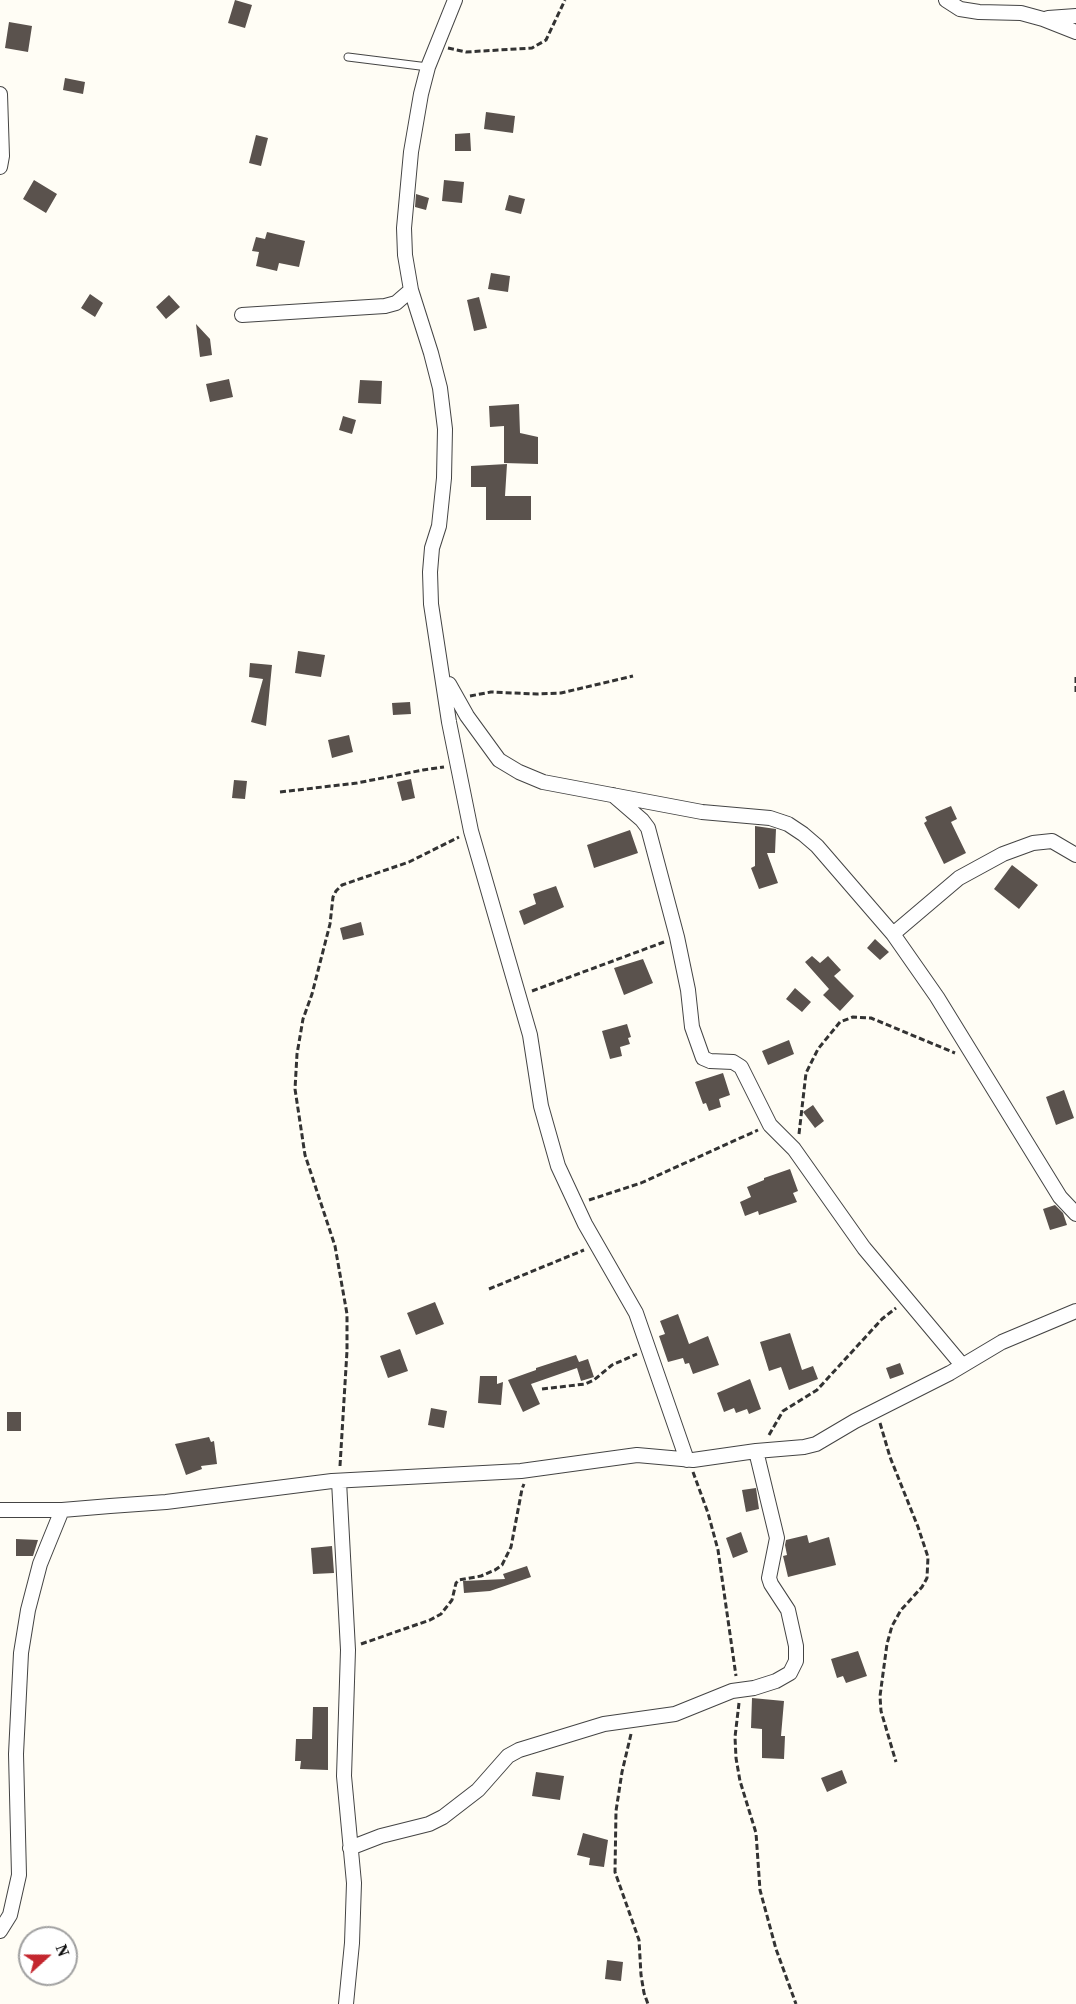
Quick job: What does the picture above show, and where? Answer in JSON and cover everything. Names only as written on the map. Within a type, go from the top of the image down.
[{"type":"street","points":[[455,0],[428,67],[416,117],[404,228],[405,255],[411,290],[434,362],[445,429],[444,478],[439,526],[432,548],[430,572],[431,604],[471,831],[530,1035],[548,1134],[558,1166],[576,1204],[628,1297],[650,1349],[690,1460]]},
{"type":"street","points":[[946,0],[960,9],[1021,13],[1076,32]]},
{"type":"street","points":[[1043,19],[1076,16]]},
{"type":"street","points":[[0,94],[2,156],[0,167]]},
{"type":"street","points":[[242,315],[385,306],[396,303],[411,290]]},
{"type":"street","points":[[443,672],[457,699],[499,760],[519,772],[543,782],[702,812],[770,818],[788,824],[817,846],[893,934],[937,997],[1060,1197],[1076,1215]]},
{"type":"street","points":[[611,793],[648,828],[677,937],[693,1027],[703,1058],[710,1061],[733,1062],[741,1067],[770,1125],[794,1149],[864,1248],[962,1365]]},
{"type":"street","points":[[893,934],[959,878],[1003,854],[1034,843],[1052,841],[1076,855]]},
{"type":"street","points":[[0,1509],[62,1510],[166,1502],[339,1481],[552,1468],[637,1455],[690,1460],[810,1446],[1019,1334],[1076,1311]]},
{"type":"street","points":[[350,1848],[381,1836],[429,1824],[443,1817],[478,1790],[508,1756],[519,1750],[604,1724],[675,1714],[732,1691],[754,1688],[776,1681],[790,1673],[796,1661],[796,1647],[788,1610],[771,1584],[777,1538],[756,1451]]},
{"type":"street","points":[[339,1481],[348,1650],[344,1776],[354,1883],[346,2004]]},
{"type":"street","points":[[0,1931],[10,1915],[19,1875],[16,1754],[21,1653],[40,1564],[62,1510]]},
{"type":"lane","points":[[348,57],[428,67]]},
{"type":"path","points":[[439,43],[451,49],[466,51],[532,48],[546,40],[566,0]]},
{"type":"path","points":[[457,699],[491,692],[561,693],[633,676]]},
{"type":"path","points":[[1076,677],[1076,695]]},
{"type":"path","points":[[280,792],[357,783],[423,770],[458,766]]},
{"type":"path","points":[[339,1481],[347,1314],[335,1246],[305,1155],[300,1122],[296,1089],[297,1054],[303,1019],[330,924],[333,897],[336,891],[342,885],[356,879],[409,862],[471,831]]},
{"type":"path","points":[[519,996],[677,937]]},
{"type":"path","points":[[794,1149],[800,1130],[806,1073],[811,1060],[826,1038],[846,1019],[871,1018],[946,1048],[980,1067]]},
{"type":"path","points":[[576,1204],[641,1183],[770,1125]]},
{"type":"path","points":[[489,1289],[597,1245]]},
{"type":"path","points":[[756,1451],[773,1430],[783,1411],[817,1390],[882,1319],[907,1300]]},
{"type":"path","points":[[542,1389],[585,1384],[594,1380],[612,1365],[650,1349]]},
{"type":"path","points":[[877,1410],[890,1457],[928,1557],[927,1578],[901,1610],[892,1626],[887,1644],[880,1696],[881,1711],[896,1762]]},
{"type":"path","points":[[690,1460],[693,1476],[708,1513],[718,1550],[735,1671],[741,1690],[735,1737],[740,1780],[756,1833],[762,1899],[776,1949],[796,2004]]},
{"type":"path","points":[[348,1650],[441,1614],[452,1600],[456,1583],[459,1580],[481,1576],[502,1565],[511,1547],[522,1489],[529,1480]]},
{"type":"path","points":[[639,1719],[630,1739],[622,1772],[616,1811],[614,1856],[618,1885],[639,1940],[644,1993],[648,2004]]},
{"type":"building","points":[[235,0],[252,5],[245,28],[228,23]]},
{"type":"building","points":[[9,22],[32,26],[28,52],[5,48]]},
{"type":"building","points":[[65,78],[85,82],[83,94],[63,90]]},
{"type":"building","points":[[486,112],[515,116],[513,133],[484,129]]},
{"type":"building","points":[[470,133],[471,151],[455,151],[455,134]]},
{"type":"building","points":[[256,135],[268,138],[261,166],[249,163]]},
{"type":"building","points":[[34,180],[57,194],[46,213],[23,199]]},
{"type":"building","points":[[444,180],[464,182],[462,203],[442,201]]},
{"type":"building","points":[[416,194],[429,198],[426,210],[415,207]]},
{"type":"building","points":[[509,195],[525,199],[521,214],[505,210]]},
{"type":"building","points":[[267,232],[305,241],[299,267],[279,263],[277,271],[256,266],[259,252],[252,251],[256,237],[265,239]]},
{"type":"building","points":[[491,273],[510,276],[508,292],[488,289]]},
{"type":"building","points":[[90,294],[103,303],[95,317],[81,308]]},
{"type":"building","points":[[169,295],[180,307],[166,319],[156,307]]},
{"type":"building","points":[[479,297],[487,328],[474,331],[467,300]]},
{"type":"building","points":[[196,324],[210,339],[212,355],[200,357]]},
{"type":"building","points":[[229,379],[233,397],[210,402],[206,384]]},
{"type":"building","points":[[360,380],[382,381],[381,404],[358,403]]},
{"type":"building","points":[[519,404],[520,433],[538,437],[538,464],[504,463],[504,426],[490,427],[489,406]]},
{"type":"building","points":[[343,416],[356,420],[352,434],[339,430]]},
{"type":"building","points":[[507,464],[505,496],[531,496],[531,520],[486,520],[486,487],[471,487],[471,466]]},
{"type":"building","points":[[298,651],[325,655],[321,677],[295,673]]},
{"type":"building","points":[[250,663],[272,665],[266,726],[251,722],[263,679],[249,677]]},
{"type":"building","points":[[410,702],[411,714],[393,715],[392,703]]},
{"type":"building","points":[[349,735],[353,752],[332,758],[328,740]]},
{"type":"building","points":[[411,779],[415,798],[402,801],[397,782]]},
{"type":"building","points":[[234,780],[247,781],[245,799],[232,798]]},
{"type":"building","points":[[951,806],[957,819],[951,822],[966,853],[944,864],[924,823],[927,821],[925,817]]},
{"type":"building","points":[[755,826],[776,829],[775,853],[767,853],[778,883],[759,889],[751,868],[755,866]]},
{"type":"building","points":[[630,830],[638,853],[594,868],[587,845]]},
{"type":"building","points":[[1012,865],[1038,885],[1019,909],[994,889]]},
{"type":"building","points":[[556,886],[564,907],[524,925],[519,911],[536,904],[533,894]]},
{"type":"building","points":[[361,922],[364,935],[343,940],[340,928]]},
{"type":"building","points":[[875,939],[889,952],[880,960],[867,948]]},
{"type":"building","points":[[812,956],[820,963],[828,956],[841,970],[834,976],[854,996],[840,1011],[823,995],[829,989],[805,962]]},
{"type":"building","points":[[643,959],[653,983],[624,995],[614,968]]},
{"type":"building","points":[[795,988],[811,1002],[802,1012],[786,999]]},
{"type":"building","points":[[627,1024],[631,1037],[628,1038],[630,1044],[620,1047],[622,1056],[610,1059],[602,1031]]},
{"type":"building","points":[[789,1040],[794,1054],[768,1065],[762,1051]]},
{"type":"building","points":[[723,1073],[730,1095],[719,1099],[721,1107],[709,1111],[706,1103],[703,1104],[695,1082]]},
{"type":"building","points":[[1064,1090],[1074,1118],[1056,1125],[1046,1097]]},
{"type":"building","points":[[813,1105],[824,1121],[815,1128],[803,1112]]},
{"type":"building","points":[[790,1169],[798,1191],[793,1193],[797,1202],[759,1215],[758,1211],[745,1216],[740,1202],[751,1197],[747,1187]]},
{"type":"building","points":[[1055,1205],[1063,1213],[1067,1225],[1050,1230],[1043,1209]]},
{"type":"building","points":[[435,1302],[444,1324],[416,1335],[407,1313]]},
{"type":"building","points":[[678,1314],[689,1344],[708,1336],[719,1365],[693,1374],[689,1363],[685,1364],[683,1358],[668,1362],[659,1336],[665,1334],[660,1321]]},
{"type":"building","points":[[790,1333],[802,1370],[813,1366],[818,1379],[789,1390],[781,1367],[769,1371],[760,1342]]},
{"type":"building","points":[[400,1349],[408,1371],[388,1378],[380,1356]]},
{"type":"building","points":[[576,1355],[579,1362],[588,1359],[594,1377],[581,1381],[577,1368],[531,1384],[540,1404],[523,1412],[508,1380]]},
{"type":"building","points":[[900,1363],[904,1374],[890,1379],[886,1368]]},
{"type":"building","points":[[480,1376],[497,1376],[497,1384],[503,1382],[501,1405],[478,1403]]},
{"type":"building","points":[[750,1379],[761,1409],[749,1414],[747,1409],[736,1413],[734,1408],[724,1412],[717,1393]]},
{"type":"building","points":[[431,1408],[447,1411],[444,1428],[428,1425]]},
{"type":"building","points":[[7,1412],[21,1412],[21,1431],[7,1431]]},
{"type":"building","points":[[209,1437],[211,1442],[214,1441],[217,1464],[201,1466],[202,1469],[186,1475],[175,1444]]},
{"type":"building","points":[[756,1488],[759,1509],[746,1512],[742,1490]]},
{"type":"building","points":[[741,1532],[748,1552],[733,1558],[726,1538]]},
{"type":"building","points":[[807,1535],[809,1543],[829,1537],[836,1565],[788,1577],[783,1556],[787,1555],[786,1540]]},
{"type":"building","points":[[16,1539],[38,1540],[33,1556],[16,1556]]},
{"type":"building","points":[[332,1546],[334,1573],[313,1574],[311,1548]]},
{"type":"building","points":[[527,1566],[531,1577],[490,1591],[464,1593],[463,1581],[505,1579],[503,1574]]},
{"type":"building","points":[[858,1651],[867,1676],[846,1683],[843,1676],[837,1678],[831,1659]]},
{"type":"building","points":[[752,1698],[784,1701],[781,1736],[785,1736],[784,1759],[762,1758],[762,1729],[751,1728]]},
{"type":"building","points":[[313,1707],[328,1707],[328,1770],[300,1769],[301,1761],[295,1761],[296,1739],[312,1739]]},
{"type":"building","points":[[842,1770],[847,1783],[827,1792],[821,1778]]},
{"type":"building","points":[[536,1772],[564,1776],[560,1800],[532,1796]]},
{"type":"building","points":[[583,1833],[608,1840],[604,1867],[589,1865],[590,1858],[577,1855]]},
{"type":"building","points":[[607,1960],[623,1962],[621,1981],[605,1979]]}]
